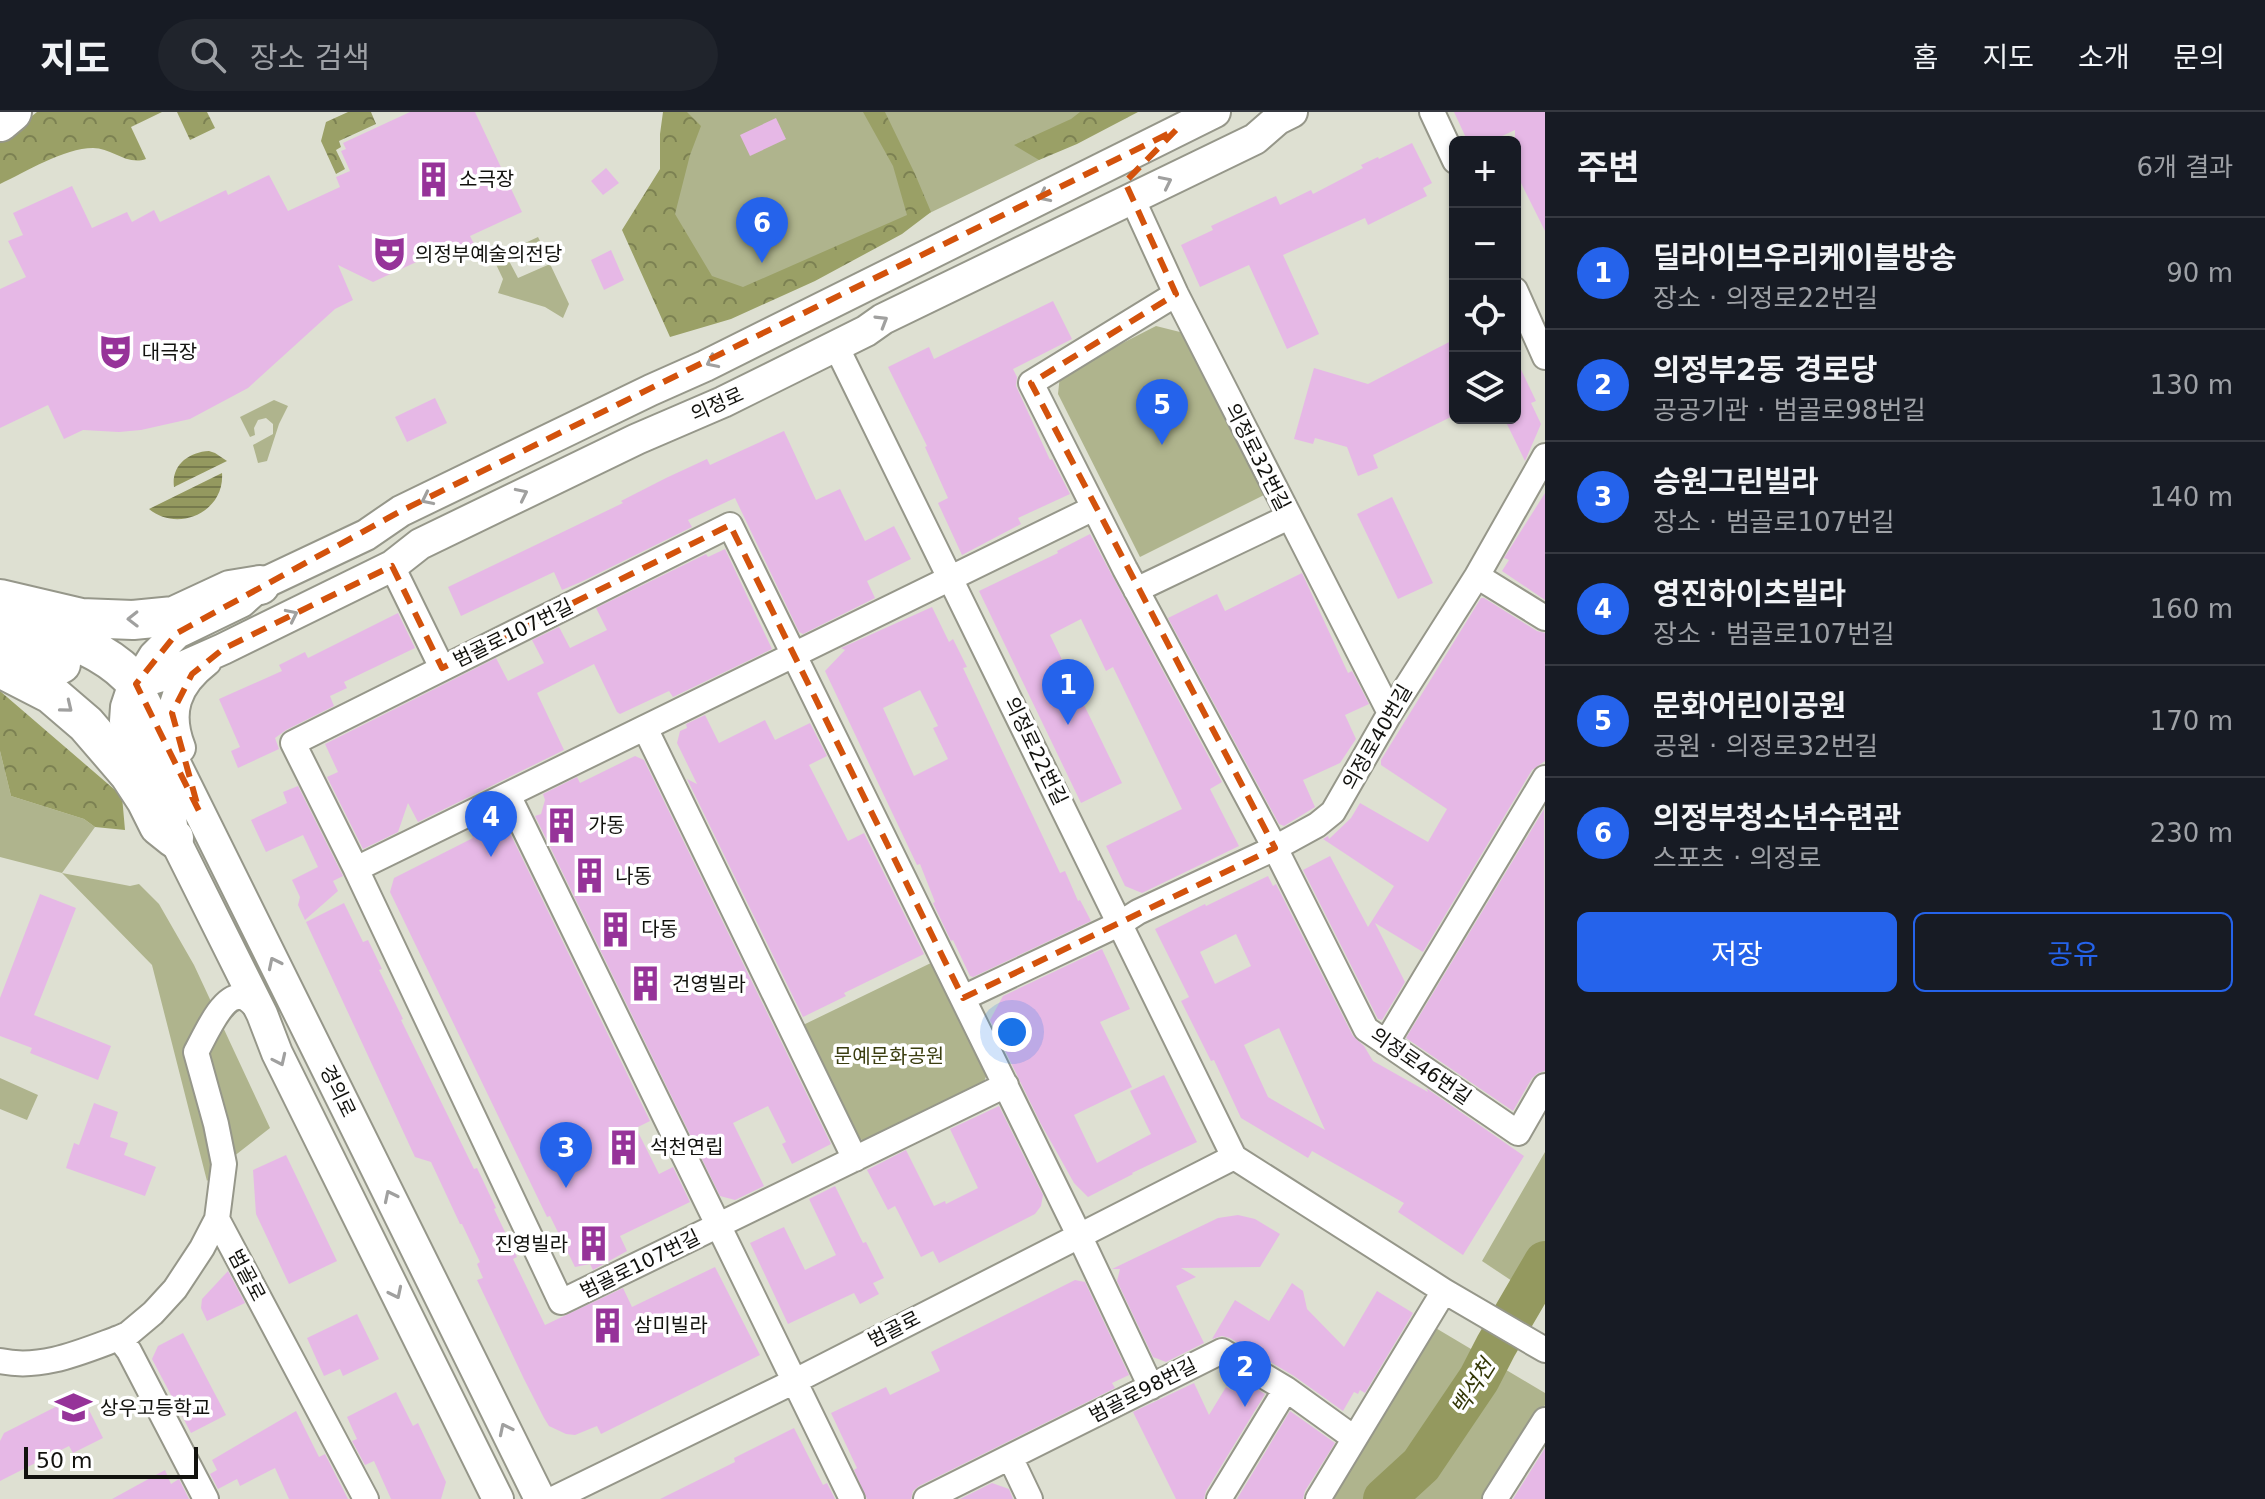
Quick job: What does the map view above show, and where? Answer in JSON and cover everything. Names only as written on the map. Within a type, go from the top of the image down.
[{"type":"highway","points":[[0,122],[12,112]]},
{"type":"highway","points":[[0,599],[81,618],[133,620],[174,616],[230,590],[260,585]]},
{"type":"highway","points":[[0,607],[107,658],[136,684]]},
{"type":"highway","points":[[0,635],[65,666],[112,683],[136,684]]},
{"type":"highway","points":[[0,668],[51,694],[86,724],[129,774],[159,826],[186,825]]},
{"type":"street","name":"의정로","points":[[125,721],[126,707],[136,684],[154,656],[177,633],[241,602],[260,585],[366,535],[401,511],[705,366],[1215,112]]},
{"type":"street","name":"의정로","points":[[136,684],[223,649],[392,566],[420,544],[637,439],[723,402],[866,331],[883,319],[1255,139],[1278,119],[1292,112]]},
{"type":"street","points":[[1432,112],[1449,148]]},
{"type":"street","points":[[1132,198],[1110,198],[1083,211],[1077,211],[1075,207],[1078,202],[1131,176],[1176,130]]},
{"type":"street","name":"의정로32번길","points":[[1132,198],[1176,294],[1390,713]]},
{"type":"street","name":"의정로46번길","points":[[1176,294],[1031,383],[1136,590],[1275,848],[1366,1029],[1518,1133],[1545,1086]]},
{"type":"street","points":[[834,301],[793,344],[757,361],[754,366],[756,371],[761,372],[799,353],[836,346]]},
{"type":"street","points":[[1528,301],[1545,357]]},
{"type":"street","name":"의정로22번길","points":[[836,346],[1234,1157]]},
{"type":"street","name":"의정로40번길","points":[[1121,923],[1138,912],[1275,848],[1317,825],[1333,812],[1390,713],[1477,576],[1545,456]]},
{"type":"street","points":[[356,869],[1094,508]]},
{"type":"street","points":[[1136,590],[1289,517]]},
{"type":"street","name":"범골로107번길","points":[[1006,1085],[561,1302],[293,743],[730,525],[1006,1085],[1151,1387]]},
{"type":"street","points":[[392,566],[442,668]]},
{"type":"street","points":[[1477,576],[1545,618]]},
{"type":"street","points":[[186,825],[172,713],[179,692],[192,674],[223,649]]},
{"type":"street","name":"경의로","points":[[136,684],[186,825],[283,1067],[498,1499]]},
{"type":"street","name":"경의로","points":[[125,721],[135,748],[171,819],[186,825],[540,1499]]},
{"type":"street","points":[[645,728],[855,1159]]},
{"type":"street","points":[[1386,1043],[1545,778]]},
{"type":"street","name":"범골로107번길","points":[[508,795],[795,1381]]},
{"type":"street","points":[[963,998],[1121,923]]},
{"type":"street","points":[[0,1361],[18,1364],[66,1358],[119,1338],[153,1313],[175,1289],[217,1219],[224,1164],[196,1052],[224,1004],[231,998],[246,998],[262,1014]]},
{"type":"street","points":[[1234,1157],[1444,1291],[1545,1350]]},
{"type":"street","name":"범골로","points":[[553,1499],[795,1381],[1234,1157]]},
{"type":"street","name":"범골로","points":[[217,1219],[366,1499]]},
{"type":"street","points":[[1318,1499],[1444,1291]]},
{"type":"street","points":[[119,1338],[129,1351],[206,1499]]},
{"type":"street","name":"범골로98번길","points":[[926,1499],[1222,1351],[1286,1389]]},
{"type":"street","points":[[795,1381],[852,1499]]},
{"type":"street","points":[[1219,1499],[1286,1389],[1354,1438]]},
{"type":"street","points":[[1495,1499],[1545,1420]]},
{"type":"street","points":[[1010,1457],[1030,1499]]},
{"type":"highlighted area","points":[[1176,130],[1125,182],[1176,294],[1031,383],[1275,848],[963,998],[730,525],[442,668],[392,566],[223,649],[192,674],[172,713],[199,811],[136,684],[177,633],[401,511]]},
{"type":"green space","points":[[37,112],[162,112],[131,127],[146,159],[132,160],[100,149],[82,149],[58,156],[0,184],[0,142]]},
{"type":"green space","points":[[177,112],[207,112],[215,128],[190,140]]},
{"type":"green space","points":[[348,112],[371,112],[376,124],[339,141],[341,147],[336,150],[345,169],[336,174],[321,141],[326,122]]},
{"type":"green space","points":[[663,112],[687,112],[701,126],[675,214],[712,276],[743,287],[907,215],[893,166],[863,112],[885,112],[931,212],[902,234],[815,281],[731,319],[670,337],[622,230],[660,169]]},
{"type":"green space","points":[[671,112],[1099,112],[1039,160],[723,313],[663,197]]},
{"type":"green space","points":[[1080,112],[1138,112],[1039,160],[1014,145],[1071,119]]},
{"type":"green space","points":[[538,237],[541,243],[508,259],[518,278],[550,264],[569,304],[563,318],[545,307],[498,293],[503,279],[493,258]]},
{"type":"green space","points":[[1156,326],[1184,333],[1264,495],[1140,557],[1058,394],[1060,375]]},
{"type":"green space","points":[[274,400],[288,406],[267,461],[258,463],[253,445],[273,434],[273,424],[266,418],[258,420],[255,435],[250,437],[240,417]]},
{"type":"green space","points":[[0,691],[122,796],[125,830],[95,827],[84,819],[11,796],[0,751]]},
{"type":"green space","points":[[0,751],[11,796],[84,819],[95,827],[62,873],[0,857]]},
{"type":"green space","points":[[62,873],[130,886],[139,884],[159,904],[194,965],[270,1128],[207,1181],[152,965]]},
{"type":"green space","name":"문예문화공원","points":[[935,961],[988,1072],[983,1084],[866,1141],[855,1138],[801,1026]]},
{"type":"green space","points":[[0,1078],[38,1095],[27,1120],[0,1109]]},
{"type":"green space","points":[[1545,1152],[1545,1303],[1482,1261]]},
{"type":"green space","points":[[1434,1327],[1545,1393],[1545,1405],[1487,1499],[1330,1499]]},
{"type":"shaded area","points":[[209,451],[227,461],[174,487],[175,473],[182,462],[194,454]]},
{"type":"shaded area","points":[[222,473],[216,498],[198,515],[173,519],[149,509]]},
{"type":"building","points":[[410,112],[475,112],[522,212],[470,236],[474,244],[454,253],[451,246],[373,282],[338,265],[353,300],[335,309],[248,388],[190,419],[141,430],[83,430],[64,439],[48,405],[0,428],[0,289],[26,277],[8,241],[23,235],[13,213],[72,186],[92,228],[127,212],[132,222],[154,210],[160,222],[226,190],[228,195],[269,175],[288,211],[340,187],[336,177],[350,171],[341,151],[346,149],[343,143]]},
{"type":"building","points":[[1454,112],[1545,112],[1545,231],[1521,183],[1521,136],[1515,136],[1515,130],[1502,136],[1465,136]]},
{"type":"building","points":[[776,118],[786,139],[750,156],[740,135]]},
{"type":"building","points":[[1412,143],[1432,183],[1423,188],[1427,196],[1368,225],[1365,218],[1283,255],[1319,334],[1287,349],[1249,265],[1200,287],[1181,245],[1213,230],[1211,226],[1276,196],[1280,205],[1311,190],[1313,194],[1363,168],[1361,165]]},
{"type":"building","points":[[606,168],[619,183],[603,195],[591,181]]},
{"type":"building","points":[[611,250],[624,280],[604,290],[591,260]]},
{"type":"building","points":[[1053,301],[1072,339],[1013,369],[1017,377],[1016,386],[1050,460],[1070,494],[1018,518],[1021,524],[962,555],[938,503],[948,498],[927,446],[888,367],[929,347],[934,359]]},
{"type":"building","points":[[1449,342],[1449,418],[1373,455],[1378,468],[1358,476],[1347,447],[1315,438],[1313,444],[1294,439],[1314,368],[1368,384]]},
{"type":"building","points":[[1521,370],[1536,401],[1531,403],[1541,424],[1525,461],[1507,424],[1521,424]]},
{"type":"building","points":[[435,398],[447,423],[407,442],[395,417]]},
{"type":"building","points":[[784,431],[816,500],[840,489],[865,541],[894,526],[911,559],[867,581],[875,598],[803,634],[799,632],[735,498],[688,520],[692,527],[583,581],[562,590],[554,572],[461,616],[448,587],[623,503],[621,501],[666,478],[707,459],[710,465]]},
{"type":"building","points":[[1545,493],[1545,600],[1502,571],[1509,560],[1504,558]]},
{"type":"building","points":[[1392,497],[1433,583],[1398,599],[1357,514]]},
{"type":"building","points":[[1090,534],[1222,782],[1210,789],[1239,846],[1142,893],[1125,886],[1106,846],[1182,809],[1113,667],[1106,671],[1081,619],[1050,635],[1122,783],[1081,803],[979,591]]},
{"type":"building","points":[[725,549],[772,649],[673,697],[669,691],[620,714],[594,664],[537,693],[564,750],[418,822],[408,803],[398,832],[363,849],[327,777],[338,772],[325,744],[496,658],[508,681],[544,663],[532,640],[559,627],[570,648],[607,630],[596,608],[706,554],[708,557]]},
{"type":"building","points":[[1302,573],[1348,673],[1352,671],[1369,704],[1345,715],[1356,739],[1340,763],[1303,780],[1315,807],[1284,826],[1279,824],[1168,618],[1217,594],[1225,611]]},
{"type":"building","points":[[1481,598],[1545,633],[1545,761],[1532,770],[1423,952],[1375,923],[1405,982],[1382,1020],[1378,1019],[1303,870],[1330,856],[1368,927],[1394,886],[1323,839],[1328,836],[1329,839],[1351,818],[1360,803],[1428,842],[1447,809],[1381,765],[1381,760]]},
{"type":"building","points":[[932,607],[949,642],[953,639],[967,667],[963,668],[1060,873],[1065,871],[1091,921],[970,976],[933,903],[920,864],[917,865],[825,671],[845,650],[841,648]],"holes":[[[920,690],[938,726],[933,728],[948,759],[914,776],[883,708]]]},
{"type":"building","points":[[398,613],[415,648],[344,682],[347,688],[330,696],[334,706],[275,738],[279,749],[238,768],[231,751],[240,747],[219,699],[282,671],[279,665],[305,652],[308,658]]},
{"type":"building","points":[[705,715],[719,743],[765,720],[775,740],[810,723],[827,756],[809,765],[848,841],[864,833],[924,954],[803,1017],[687,779],[697,784],[677,743],[680,731],[687,728],[686,724]]},
{"type":"building","points":[[635,756],[644,760],[831,1144],[792,1164],[782,1144],[786,1142],[768,1106],[733,1123],[764,1186],[735,1200],[720,1196],[535,816],[541,814],[545,800],[543,794],[577,777],[580,783]]},
{"type":"building","points":[[298,786],[343,876],[333,881],[338,891],[305,920],[292,880],[318,867],[303,835],[266,852],[251,820],[287,803],[283,792]]},
{"type":"building","points":[[1544,809],[1545,1071],[1532,1078],[1513,1111],[1406,1038]]},
{"type":"building","points":[[491,820],[499,836],[509,831],[650,1121],[636,1128],[659,1174],[673,1167],[690,1202],[620,1236],[627,1251],[593,1270],[590,1264],[575,1267],[550,1216],[547,1217],[390,892],[394,878],[473,838],[470,830]]},
{"type":"building","points":[[1268,876],[1273,886],[1276,884],[1353,1036],[1373,1061],[1428,1092],[1426,1088],[1524,1156],[1463,1255],[1398,1212],[1404,1203],[1312,1151],[1308,1158],[1241,1118],[1214,1060],[1211,1061],[1181,1001],[1189,997],[1155,929]],"holes":[[[1236,934],[1251,966],[1215,984],[1200,952]],[[1279,1028],[1325,1130],[1268,1097],[1244,1045]]]},
{"type":"building","points":[[40,894],[76,908],[34,1015],[111,1046],[98,1080],[30,1053],[32,1048],[0,1036],[0,998]]},
{"type":"building","points":[[344,903],[363,942],[368,940],[401,1020],[474,1169],[477,1168],[517,1257],[513,1259],[545,1325],[623,1288],[632,1307],[715,1267],[760,1355],[601,1434],[597,1426],[575,1435],[549,1426],[477,1280],[483,1278],[477,1264],[480,1262],[462,1224],[431,1162],[415,1157],[306,922]]},
{"type":"building","points":[[1102,949],[1130,1009],[1100,1022],[1132,1087],[1074,1115],[1097,1163],[1151,1134],[1130,1091],[1164,1075],[1197,1142],[1088,1197],[1074,1183],[1041,1124],[990,1020],[1003,996]]},
{"type":"building","points":[[94,1103],[118,1112],[110,1137],[128,1143],[124,1155],[156,1167],[145,1196],[66,1168],[74,1143],[79,1145]]},
{"type":"building","points":[[999,1106],[1043,1195],[1041,1206],[1035,1214],[939,1263],[933,1251],[921,1257],[895,1206],[888,1210],[867,1170],[906,1150],[934,1206],[945,1201],[946,1204],[978,1188],[950,1129]]},
{"type":"building","points":[[286,1155],[337,1261],[289,1284],[256,1214],[253,1170]]},
{"type":"building","points":[[835,1186],[884,1278],[873,1283],[879,1294],[860,1304],[854,1293],[788,1324],[750,1243],[784,1227],[805,1270],[836,1255],[809,1199]]},
{"type":"building","points":[[1238,1215],[1255,1219],[1280,1234],[1260,1267],[1181,1268],[1196,1277],[1176,1286],[1204,1343],[1166,1362],[1153,1357],[1117,1281],[1120,1269],[1112,1269],[1218,1218]]},
{"type":"building","points":[[228,1271],[245,1303],[207,1321],[201,1308],[202,1299]]},
{"type":"building","points":[[1075,1280],[1085,1282],[1129,1375],[1112,1383],[1115,1388],[919,1486],[913,1491],[911,1499],[867,1499],[854,1470],[857,1468],[831,1413],[886,1387],[890,1395],[940,1371],[931,1352]]},
{"type":"building","points":[[1292,1283],[1303,1291],[1307,1309],[1344,1347],[1377,1291],[1413,1313],[1365,1393],[1360,1390],[1358,1394],[1354,1392],[1343,1411],[1294,1376],[1230,1338],[1222,1336],[1212,1339],[1235,1300],[1269,1321]]},
{"type":"building","points":[[357,1314],[379,1359],[343,1376],[340,1369],[324,1376],[307,1338]]},
{"type":"building","points":[[183,1333],[226,1415],[191,1433],[152,1359],[158,1346]]},
{"type":"building","points":[[1240,1379],[1265,1394],[1204,1499],[1176,1499],[1133,1412],[1194,1383],[1209,1415],[1226,1387],[1233,1391]]},
{"type":"building","points":[[396,1392],[413,1426],[418,1423],[446,1482],[441,1499],[391,1499],[374,1461],[365,1465],[352,1441],[357,1439],[347,1417]]},
{"type":"building","points":[[81,1394],[103,1438],[73,1453],[69,1446],[0,1481],[0,1441],[4,1433]]},
{"type":"building","points":[[296,1411],[319,1457],[325,1454],[348,1499],[289,1499],[275,1468],[240,1486],[237,1479],[218,1489],[210,1474],[217,1470],[212,1460]]},
{"type":"building","points":[[1290,1411],[1335,1443],[1303,1499],[1237,1499]]},
{"type":"building","points":[[794,1428],[823,1485],[827,1483],[835,1499],[660,1499],[735,1462],[734,1458]]},
{"type":"building","points":[[1545,1448],[1545,1499],[1513,1499]]},
{"type":"building","points":[[165,1470],[171,1484],[179,1479],[189,1499],[112,1499]]},
{"type":"building","points":[[992,1483],[1009,1489],[1013,1499],[960,1499]]},
{"type":"waterway","name":"백석천","points":[[1384,1499],[1421,1465],[1479,1379],[1545,1262]]},
{"type":"place","name":"소극장","points":[[433,179]]},
{"type":"place","name":"의정부예술의전당","points":[[389,254]]},
{"type":"place","name":"의정부청소년수련관","points":[[762,263]]},
{"type":"place","name":"대극장","points":[[116,352]]},
{"type":"place","name":"문화어린이공원","points":[[1162,445]]},
{"type":"place","name":"딜라이브우리케이블방송","points":[[1068,725]]},
{"type":"place","name":"가동","points":[[562,825]]},
{"type":"place","name":"영진하이츠빌라","points":[[491,857]]},
{"type":"place","name":"나동","points":[[589,876]]},
{"type":"place","name":"다동","points":[[615,929]]},
{"type":"place","name":"건영빌라","points":[[646,984]]},
{"type":"place","name":"석천연립","points":[[624,1147]]},
{"type":"place","name":"승원그린빌라","points":[[566,1188]]},
{"type":"place","name":"진영빌라","points":[[594,1244]]},
{"type":"place","name":"삼미빌라","points":[[608,1325]]},
{"type":"place","name":"의정부2동 경로당","points":[[1245,1407]]},
{"type":"place","name":"상우고등학교","points":[[74,1408]]}]
